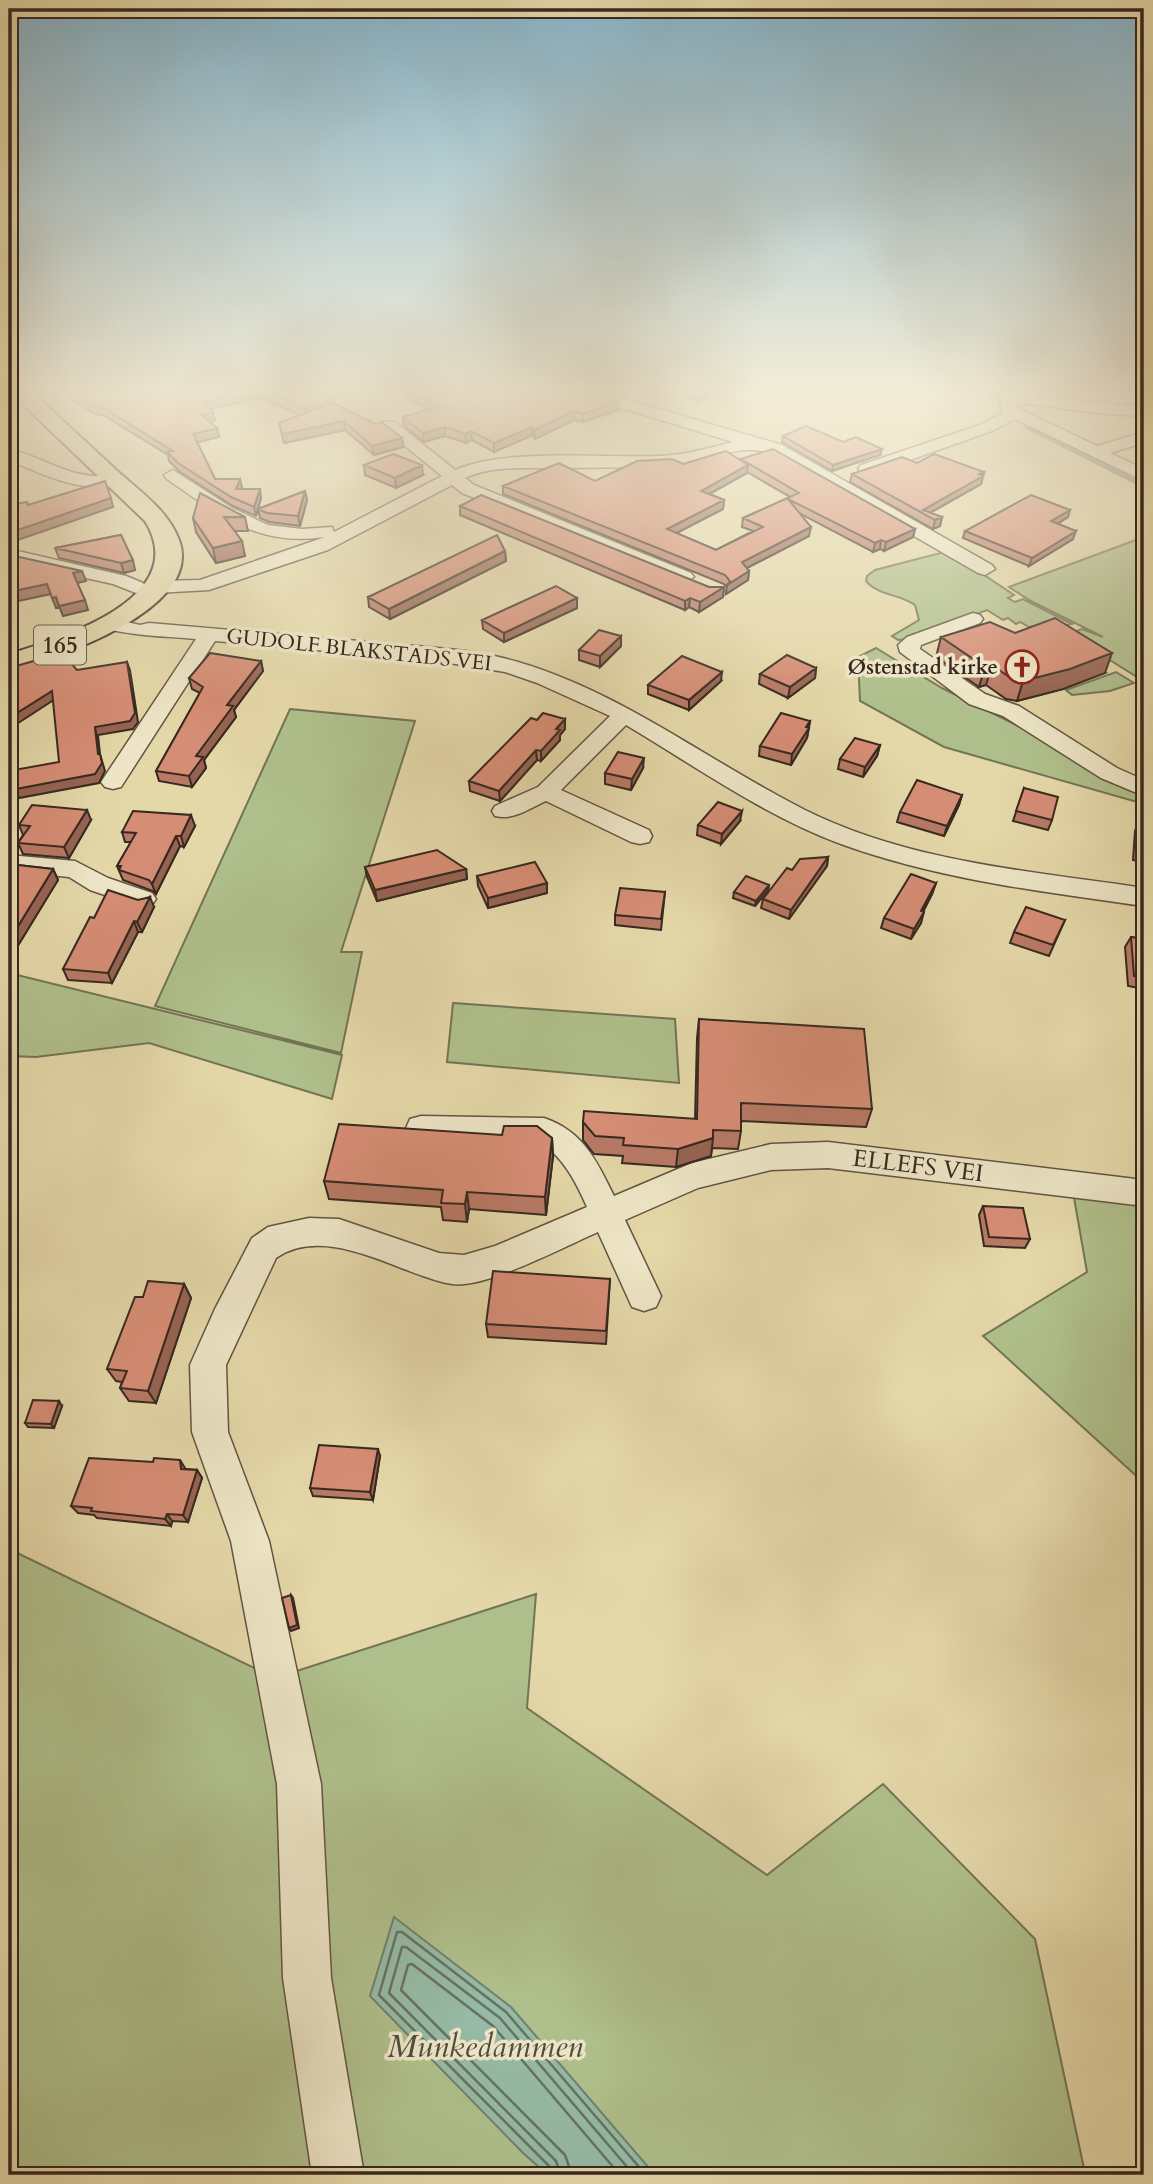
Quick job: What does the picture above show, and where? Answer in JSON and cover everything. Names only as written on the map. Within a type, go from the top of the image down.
[{"type":"main road","name":"165","points":[[9,663],[82,637],[116,620],[168,565],[168,543],[154,517],[132,495]]},
{"type":"street","points":[[203,495],[264,531],[281,536],[299,536],[353,522],[413,495]]},
{"type":"street","points":[[481,495],[705,586]]},
{"type":"street","points":[[858,495],[985,569]]},
{"type":"street","points":[[9,555],[146,587],[202,586],[321,545],[353,522]]},
{"type":"street","points":[[973,619],[914,641],[908,646],[911,652],[977,699],[1011,711],[1109,773],[1144,789]]},
{"type":"street","name":"GUDOLF BLAKSTADS VEI","points":[[116,620],[140,631],[149,629],[431,654],[487,662],[545,678],[624,714],[796,815],[849,838],[915,858],[970,870],[1144,897]]},
{"type":"street","name":"GUDOLF BLAKSTADS VEI","points":[[113,782],[209,635]]},
{"type":"street","points":[[504,811],[546,792],[624,714]]},
{"type":"street","points":[[546,792],[640,836]]},
{"type":"street","points":[[9,863],[75,869],[99,884],[144,899]]},
{"type":"street","points":[[421,1128],[544,1130],[565,1142],[589,1177],[644,1296]]},
{"type":"street","name":"ELLEFS VEI","points":[[338,2175],[307,1978],[299,1784],[250,1541],[209,1433],[208,1365],[227,1320],[264,1248],[280,1237],[309,1232],[339,1233],[439,1267],[464,1270],[501,1259],[692,1176],[771,1157],[828,1155],[1144,1193]]},
{"type":"shaded area","points":[[1144,537],[1142,680],[1068,634],[1082,629],[1103,637],[1009,587]]},
{"type":"shaded area","points":[[948,551],[1014,595],[1008,598],[1015,602],[1023,599],[1072,624],[1042,631],[1020,622],[1016,624],[1008,618],[1003,620],[987,610],[909,639],[898,640],[892,636],[919,620],[915,605],[877,590],[866,581],[867,576],[875,570]]},
{"type":"shaded area","points":[[876,648],[942,688],[1144,789],[1144,804],[944,747],[860,701],[858,657]]},
{"type":"shaded area","points":[[1116,672],[1134,683],[1110,691],[1072,695],[1066,690]]},
{"type":"shaded area","points":[[290,709],[415,721],[341,952],[362,952],[341,1053],[155,1006]]},
{"type":"shaded area","points":[[9,973],[342,1055],[332,1099],[149,1043],[36,1057],[9,1056]]},
{"type":"shaded area","points":[[453,1003],[675,1019],[679,1083],[447,1062]]},
{"type":"shaded area","points":[[1072,1186],[1144,1193],[1144,1483],[983,1336],[1087,1272]]},
{"type":"shaded area","points":[[9,1549],[275,1678],[536,1594],[527,1708],[767,1875],[883,1784],[1035,1939],[1085,2173],[1098,2175],[9,2175]]},
{"type":"water","name":"Munkedammen","points":[[394,1917],[511,2007],[655,2175],[548,2175],[523,2153],[370,1996]]},
{"type":"building","points":[[60,495],[110,495],[111,498],[9,533],[9,505],[27,502],[28,505]]},
{"type":"building","points":[[199,495],[204,495],[245,517],[224,517],[242,541],[213,548],[193,518]]},
{"type":"building","points":[[228,495],[258,495],[254,507]]},
{"type":"building","points":[[295,495],[304,495],[298,516],[267,513],[258,509]]},
{"type":"building","points":[[481,495],[709,587],[724,587],[700,602],[690,598],[685,601],[460,506]]},
{"type":"building","points":[[525,495],[711,495],[724,500],[667,529],[716,550],[763,527],[743,518],[795,495],[855,495],[915,529],[886,542],[881,540],[875,543],[788,499],[811,527],[742,562],[749,571],[727,585],[730,581],[725,575]]},
{"type":"building","points":[[890,495],[950,495],[923,510],[942,517],[935,520]]},
{"type":"building","points":[[1031,495],[1070,510],[1051,521],[1076,531],[1032,558],[965,531]]},
{"type":"building","points":[[121,535],[133,560],[121,563],[55,548]]},
{"type":"building","points":[[497,535],[505,551],[389,609],[368,597]]},
{"type":"building","points":[[15,556],[82,571],[73,573],[85,600],[59,606],[56,597],[52,598],[47,584],[9,592],[9,557]]},
{"type":"building","points":[[556,586],[577,598],[504,633],[482,620]]},
{"type":"building","points":[[1055,618],[1112,653],[1070,669],[1023,681],[1012,679],[992,665],[985,667],[941,637],[990,622],[1015,633]]},
{"type":"building","points":[[599,630],[621,636],[600,656],[579,650]]},
{"type":"building","points":[[62,653],[77,670],[127,662],[135,713],[130,721],[95,727],[98,754],[102,763],[95,774],[16,789],[14,770],[59,762],[52,691],[9,718],[9,668]]},
{"type":"building","points":[[210,653],[261,661],[227,705],[233,706],[196,756],[203,757],[189,776],[156,771],[203,687],[189,678]]},
{"type":"building","points":[[787,655],[816,668],[790,687],[760,674]]},
{"type":"building","points":[[682,656],[722,672],[689,700],[648,685]]},
{"type":"building","points":[[543,713],[565,719],[556,729],[560,730],[541,751],[536,750],[499,791],[469,781],[531,718],[537,720]]},
{"type":"building","points":[[781,713],[810,721],[806,727],[809,728],[792,754],[760,746]]},
{"type":"building","points":[[855,738],[880,745],[865,767],[840,759]]},
{"type":"building","points":[[618,752],[644,758],[632,779],[605,773]]},
{"type":"building","points":[[917,780],[962,795],[947,826],[900,812]]},
{"type":"building","points":[[1024,788],[1058,797],[1052,820],[1016,811]]},
{"type":"building","points":[[718,802],[742,811],[722,834],[698,825]]},
{"type":"building","points":[[32,805],[87,810],[64,847],[18,843],[30,826],[19,825]]},
{"type":"building","points":[[1144,807],[1144,851],[1138,850],[1139,821],[1143,821]]},
{"type":"building","points":[[133,811],[191,815],[181,836],[176,836],[152,884],[149,880],[119,870],[121,866],[117,866],[136,833],[122,832]]},
{"type":"building","points":[[437,850],[466,869],[375,890],[365,867]]},
{"type":"building","points":[[828,857],[791,910],[763,899],[787,868],[792,870],[800,859]]},
{"type":"building","points":[[535,862],[547,883],[488,898],[477,876]]},
{"type":"building","points":[[9,864],[53,869],[9,941]]},
{"type":"building","points":[[911,874],[936,883],[914,929],[884,918]]},
{"type":"building","points":[[746,876],[769,885],[756,901],[734,892]]},
{"type":"building","points":[[620,888],[665,892],[661,919],[615,915]]},
{"type":"building","points":[[108,890],[138,900],[150,897],[137,922],[134,921],[108,973],[63,969],[90,917],[94,918]]},
{"type":"building","points":[[1026,907],[1065,920],[1053,945],[1014,932]]},
{"type":"building","points":[[1131,937],[1144,939],[1144,978],[1134,976]]},
{"type":"building","points":[[699,1019],[864,1029],[872,1109],[741,1103],[741,1131],[713,1130],[713,1138],[678,1149],[623,1145],[624,1138],[595,1136],[583,1122],[584,1111],[697,1119]]},
{"type":"building","points":[[339,1124],[502,1135],[504,1126],[537,1126],[552,1138],[545,1197],[467,1192],[465,1204],[441,1203],[443,1190],[324,1181]]},
{"type":"building","points":[[983,1206],[1023,1208],[1030,1239],[989,1237]]},
{"type":"building","points":[[493,1271],[610,1279],[606,1331],[486,1324]]},
{"type":"building","points":[[148,1281],[184,1284],[148,1391],[120,1388],[127,1371],[107,1369],[135,1297],[143,1297]]},
{"type":"building","points":[[33,1400],[59,1401],[51,1424],[25,1423]]},
{"type":"building","points":[[319,1445],[378,1449],[370,1492],[310,1488]]},
{"type":"building","points":[[89,1458],[153,1462],[154,1458],[180,1460],[181,1469],[197,1470],[183,1515],[167,1514],[165,1519],[91,1511],[92,1508],[71,1506]]},
{"type":"building","points":[[291,1595],[297,1625],[289,1628],[282,1598]]},
{"type":"place","name":"Østenstad kirke","points":[[1022,667]]}]
